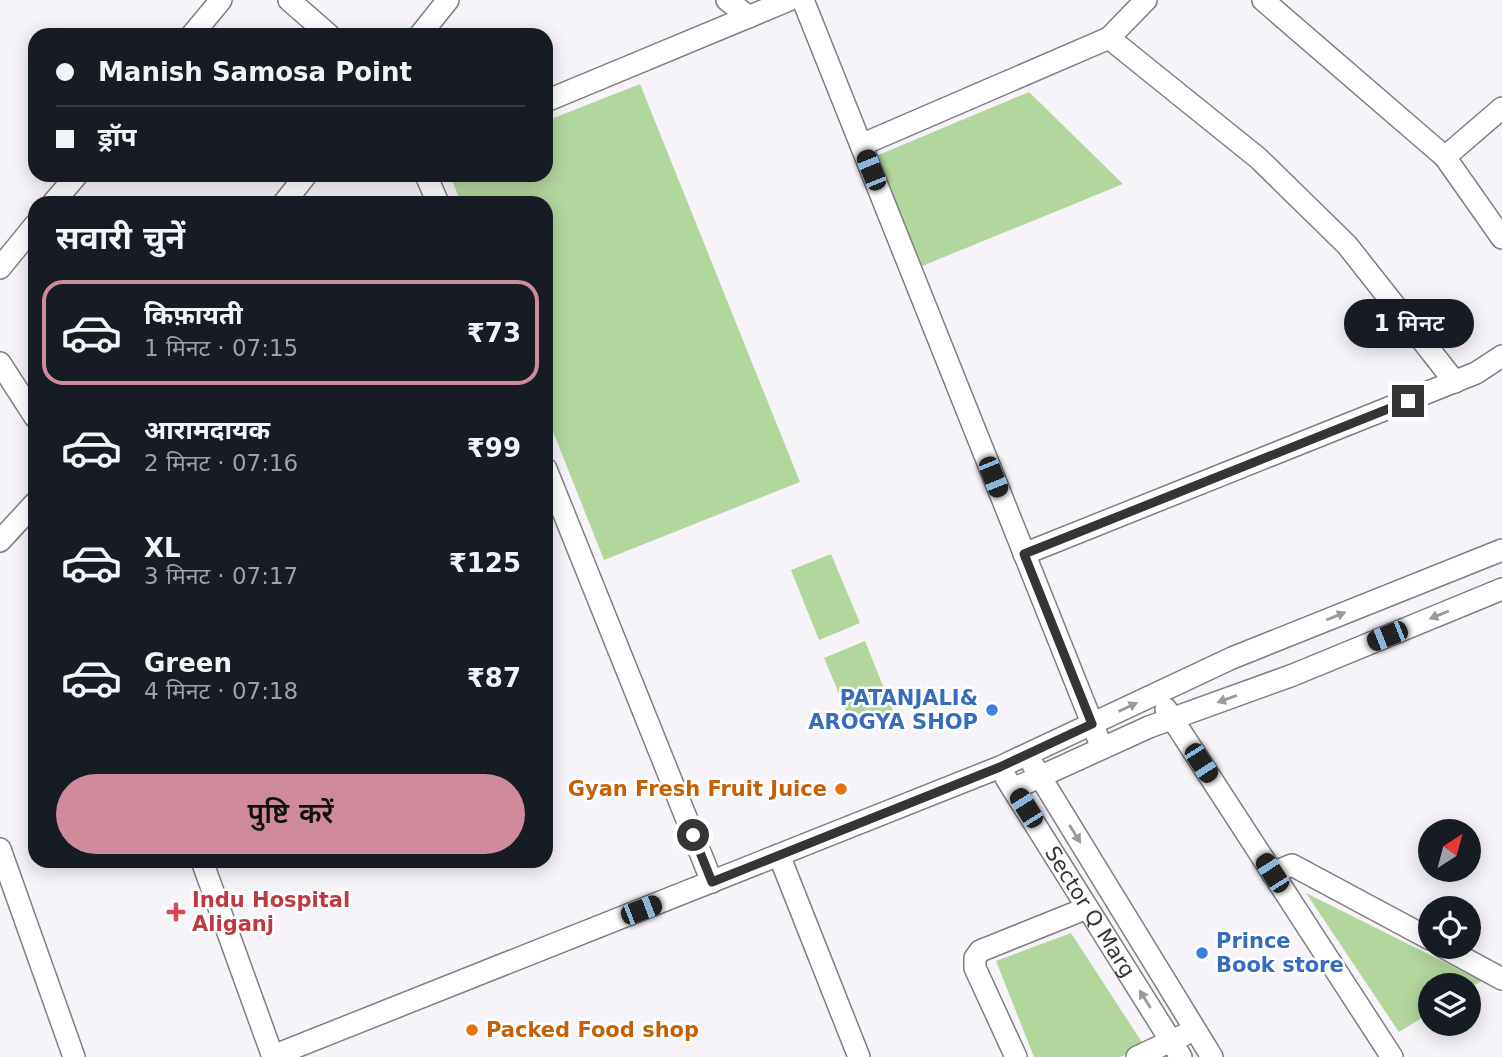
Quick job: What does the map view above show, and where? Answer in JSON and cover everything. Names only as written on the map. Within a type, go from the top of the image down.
[{"type":"street","points":[[198,28],[221,0]]},
{"type":"street","points":[[289,0],[320,28]]},
{"type":"street","points":[[426,28],[448,0]]},
{"type":"street","points":[[727,0],[749,17]]},
{"type":"street","points":[[553,98],[789,0]]},
{"type":"street","points":[[803,0],[1101,748]]},
{"type":"street","points":[[861,145],[1109,38],[1146,0]]},
{"type":"street","points":[[1263,0],[1445,157],[1502,238]]},
{"type":"street","points":[[1109,38],[1258,158],[1339,237],[1455,382]]},
{"type":"street","points":[[1445,157],[1502,108]]},
{"type":"street","points":[[59,196],[70,182]]},
{"type":"street","points":[[290,196],[300,182]]},
{"type":"street","points":[[0,268],[28,234]]},
{"type":"street","points":[[1024,554],[1455,382],[1476,373],[1502,355]]},
{"type":"street","points":[[0,363],[28,406]]},
{"type":"street","points":[[553,486],[712,882]]},
{"type":"street","points":[[0,541],[28,511]]},
{"type":"street","points":[[205,868],[273,1056],[1000,767],[1242,654],[1502,550]]},
{"type":"street","points":[[1013,789],[1101,748],[1293,675],[1502,589]]},
{"type":"street","points":[[1157,694],[1392,1057]]},
{"type":"street","points":[[1027,755],[1212,1057]]},
{"type":"street","name":"Sector Q Marg","points":[[1000,767],[1176,1049]]},
{"type":"street","points":[[0,849],[74,1057]]},
{"type":"street","points":[[779,855],[859,1057]]},
{"type":"street","points":[[1272,873],[1292,864],[1418,932]]},
{"type":"street","points":[[1016,1057],[975,968],[975,958],[980,951],[1087,908]]},
{"type":"street","points":[[1465,959],[1502,979]]},
{"type":"street","points":[[1138,1057],[1176,1049],[1195,1029]]},
{"type":"green space","points":[[640,84],[800,482],[604,560],[553,432],[553,196],[458,196],[453,182],[553,182],[553,118]]},
{"type":"green space","points":[[1029,92],[1123,184],[922,266],[876,156]]},
{"type":"green space","points":[[831,554],[860,623],[819,640],[791,570]]},
{"type":"green space","points":[[865,641],[893,711],[853,727],[824,658]]},
{"type":"green space","points":[[1306,893],[1418,949],[1418,959],[1438,959],[1466,973],[1418,973],[1418,1020],[1399,1032]]},
{"type":"green space","points":[[1071,933],[1145,1047],[1120,1057],[1034,1057],[996,961]]},
{"type":"place","name":"PATANJALI& AROGYA SHOP","points":[[992,710]]},
{"type":"place","name":"Gyan Fresh Fruit Juice","points":[[841,789]]},
{"type":"place","name":"Indu Hospital Aliganj","points":[[176,912]]},
{"type":"place","name":"Prince Book store","points":[[1202,953]]},
{"type":"place","name":"Packed Food shop","points":[[472,1030]]},
{"type":"route","points":[[693,835],[712,882],[1000,767],[1092,724],[1024,554],[1408,401]]}]
